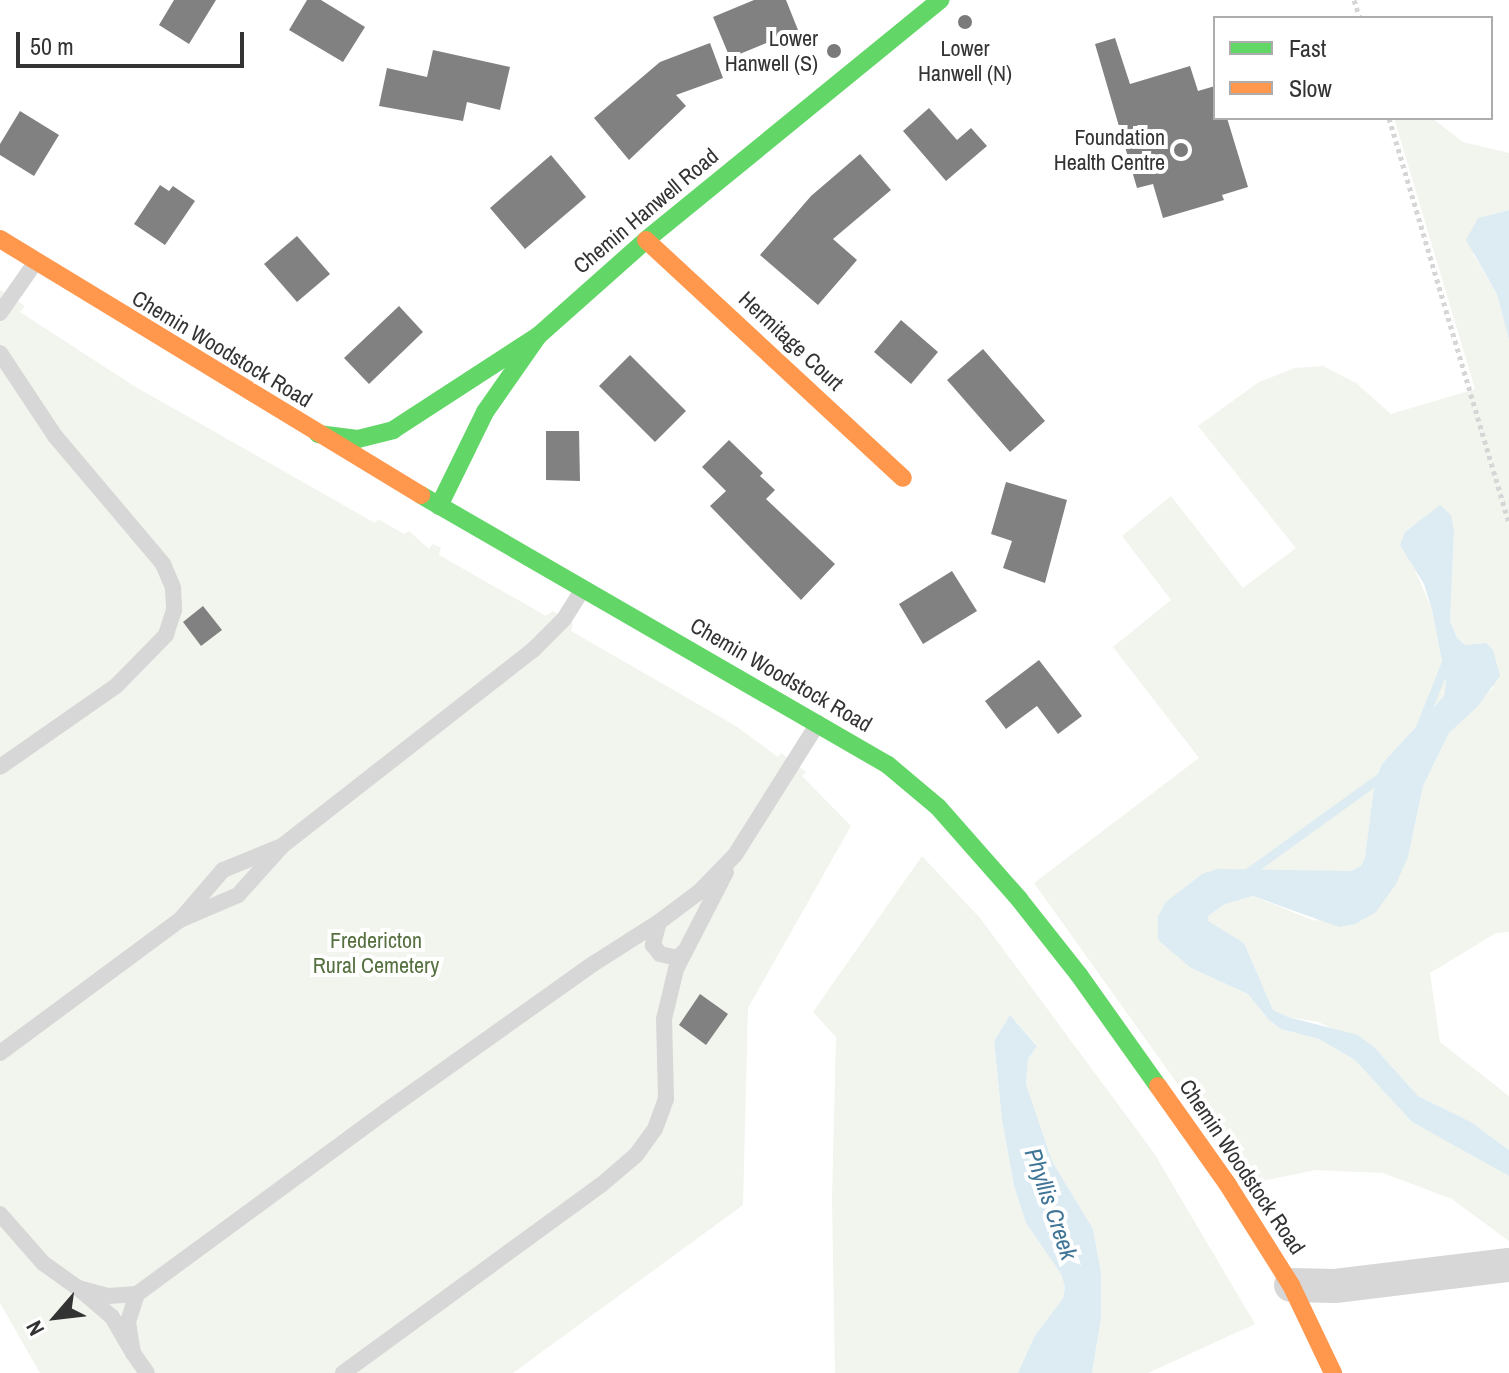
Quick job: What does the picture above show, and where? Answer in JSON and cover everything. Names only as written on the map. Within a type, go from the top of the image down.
[{"type":"main road","name":"Chemin Hanwell Road","points":[[439,506],[485,412],[538,336],[646,240],[940,0]]},
{"type":"main road","name":"Chemin Woodstock Road","points":[[0,239],[439,506],[819,722],[888,765],[938,807],[1019,899],[1160,1086],[1291,1285],[1333,1373]]},
{"type":"main road","name":"Hermitage Court","points":[[646,240],[903,478]]},
{"type":"main road","points":[[317,434],[358,439],[393,430],[538,336]]},
{"type":"street","points":[[1291,1285],[1335,1286],[1509,1265]]},
{"type":"lane","points":[[0,313],[35,263]]},
{"type":"lane","points":[[0,353],[55,436],[163,564],[173,588],[174,610],[166,635],[116,686],[0,767]]},
{"type":"lane","points":[[180,920],[238,895],[282,846],[533,650],[564,619],[583,589]]},
{"type":"lane","points":[[343,1373],[601,1185],[636,1155],[655,1129],[666,1099],[664,1019],[676,969],[735,855],[819,722]]},
{"type":"lane","points":[[0,1053],[180,920],[223,870],[282,846]]},
{"type":"lane","points":[[78,1288],[108,1296],[137,1294],[502,1028],[659,922],[699,892],[735,855]]},
{"type":"lane","points":[[659,922],[653,945],[660,954],[677,958],[686,950]]},
{"type":"lane","points":[[0,1214],[43,1263],[112,1317],[147,1373]]},
{"type":"lane","points":[[133,1353],[128,1322],[137,1294]]},
{"type":"path","points":[[1390,120],[1509,522]]},
{"type":"green space","points":[[1395,120],[1435,120],[1463,142],[1509,153],[1509,210],[1478,218],[1473,254],[1497,294],[1509,340],[1509,932],[1496,933],[1430,973],[1440,1042],[1509,1096],[1509,1150],[1471,1122],[1418,1096],[1375,1048],[1318,1022],[1288,1017],[1273,1010],[1244,943],[1208,922],[1208,916],[1225,904],[1253,896],[1315,921],[1408,857],[1423,786],[1449,733],[1493,688],[1486,643],[1465,645],[1457,638],[1450,621],[1454,532],[1440,506],[1405,532],[1407,551],[1432,610],[1446,682],[1444,696],[1381,765],[1361,866],[1351,871],[1166,902],[1158,916],[1158,940],[1191,968],[1248,994],[1269,1020],[1281,1029],[1319,1039],[1355,1060],[1412,1122],[1509,1176],[1509,1241],[1452,1199],[1383,1173],[1315,1170],[1249,1184],[1034,883],[1199,758],[1113,647],[1171,600],[1122,536],[1171,496],[1243,588],[1296,548],[1198,426],[1259,382],[1295,368],[1323,366],[1356,383],[1391,414],[1475,389]]},
{"type":"green space","name":"Fredericton Rural Cemetery","points":[[0,290],[25,306],[20,312],[134,386],[375,523],[378,519],[404,534],[409,531],[429,549],[433,544],[441,548],[439,555],[546,616],[553,611],[573,624],[571,631],[736,726],[778,757],[781,753],[806,772],[802,776],[851,826],[748,1008],[743,1205],[513,1373],[40,1373],[0,1303]]},
{"type":"green space","points":[[922,856],[980,918],[1154,1153],[1255,1324],[1148,1373],[1092,1373],[1101,1318],[1101,1273],[1093,1229],[1052,1161],[1026,1084],[1028,1059],[1037,1045],[1010,1015],[994,1041],[1002,1120],[1014,1186],[1026,1223],[1061,1274],[1065,1287],[1063,1298],[1034,1337],[1018,1373],[835,1373],[832,1199],[836,1037],[813,1012]]},
{"type":"water","points":[[1509,210],[1509,340],[1497,294],[1466,240],[1478,218]]},
{"type":"water","points":[[1440,505],[1451,515],[1454,532],[1450,621],[1457,638],[1465,645],[1486,643],[1493,650],[1500,676],[1478,706],[1449,733],[1423,786],[1408,857],[1396,884],[1376,912],[1355,924],[1339,927],[1253,896],[1225,904],[1208,916],[1208,921],[1244,943],[1273,1010],[1288,1017],[1358,1035],[1375,1048],[1418,1096],[1471,1122],[1509,1150],[1509,1176],[1412,1122],[1355,1060],[1319,1039],[1281,1029],[1269,1020],[1248,994],[1191,968],[1158,940],[1158,916],[1166,902],[1202,874],[1218,869],[1351,871],[1361,866],[1381,765],[1444,696],[1446,682],[1432,610],[1424,584],[1400,545],[1405,532]]},
{"type":"water","name":"Phyllis Creek","points":[[1010,1015],[1037,1046],[1028,1059],[1026,1084],[1052,1161],[1093,1229],[1101,1273],[1101,1318],[1092,1373],[1018,1373],[1034,1337],[1063,1298],[1065,1287],[1061,1274],[1026,1223],[1014,1186],[1002,1120],[994,1041]]},
{"type":"building","points":[[174,0],[216,0],[189,44],[159,25]]},
{"type":"building","points":[[307,0],[321,0],[365,27],[343,62],[289,30]]},
{"type":"building","points":[[754,0],[786,0],[798,30],[730,58],[713,17]]},
{"type":"building","name":"Foundation Health Centre","points":[[1115,38],[1130,84],[1190,66],[1198,91],[1213,87],[1213,120],[1228,120],[1248,187],[1222,195],[1224,200],[1163,218],[1153,184],[1137,188],[1095,44]]},
{"type":"building","points":[[710,43],[723,78],[676,95],[686,106],[629,160],[594,118],[660,62]]},
{"type":"building","points":[[433,50],[510,67],[500,110],[467,102],[463,121],[379,106],[387,68],[427,77]]},
{"type":"building","points":[[929,108],[957,140],[971,128],[987,146],[946,181],[903,131]]},
{"type":"building","points":[[20,111],[59,135],[34,176],[0,155],[0,144]]},
{"type":"building","points":[[860,154],[891,190],[833,239],[857,260],[818,305],[760,255],[811,196]]},
{"type":"building","points":[[551,155],[586,197],[525,249],[490,208]]},
{"type":"building","points":[[160,185],[169,191],[173,186],[195,201],[165,245],[134,224]]},
{"type":"building","points":[[297,236],[330,274],[297,302],[264,264]]},
{"type":"building","points":[[399,306],[423,332],[369,384],[344,358]]},
{"type":"building","points":[[901,320],[938,352],[911,384],[874,352]]},
{"type":"building","points":[[983,349],[1045,421],[1010,452],[947,380]]},
{"type":"building","points":[[630,355],[686,411],[655,442],[599,386]]},
{"type":"building","points":[[546,431],[579,431],[580,481],[546,480]]},
{"type":"building","points":[[729,440],[763,473],[760,476],[775,490],[766,499],[835,564],[801,600],[710,506],[726,491],[702,467]]},
{"type":"building","points":[[1006,482],[1067,500],[1045,583],[1003,568],[1012,541],[991,534]]},
{"type":"building","points":[[952,571],[977,611],[923,644],[899,604]]},
{"type":"building","points":[[203,606],[222,630],[201,646],[183,622]]},
{"type":"building","points":[[1039,660],[1082,716],[1058,734],[1037,706],[1006,729],[985,701]]},
{"type":"building","points":[[700,994],[728,1014],[706,1045],[679,1025]]},
{"type":"waterway","points":[[1419,730],[1446,662]]},
{"type":"waterway","points":[[1243,876],[1387,772]]},
{"type":"traffic: fast","points":[[439,506],[485,412],[538,336],[646,240],[940,0]]},
{"type":"traffic: fast","points":[[318,434],[358,439],[393,430],[538,336]]},
{"type":"traffic: fast","points":[[421,495],[888,765],[938,807],[1019,899],[1079,975],[1158,1086]]},
{"type":"traffic: slow","points":[[0,239],[421,495]]},
{"type":"traffic: slow","points":[[646,240],[903,478]]},
{"type":"traffic: slow","points":[[1158,1086],[1228,1185],[1291,1285],[1333,1373]]},
{"type":"place","name":"Lower Hanwell (N)","points":[[965,22]]},
{"type":"place","name":"Lower Hanwell (S)","points":[[834,51]]},
{"type":"place","name":"Foundation Health Centre","points":[[1181,150]]}]
